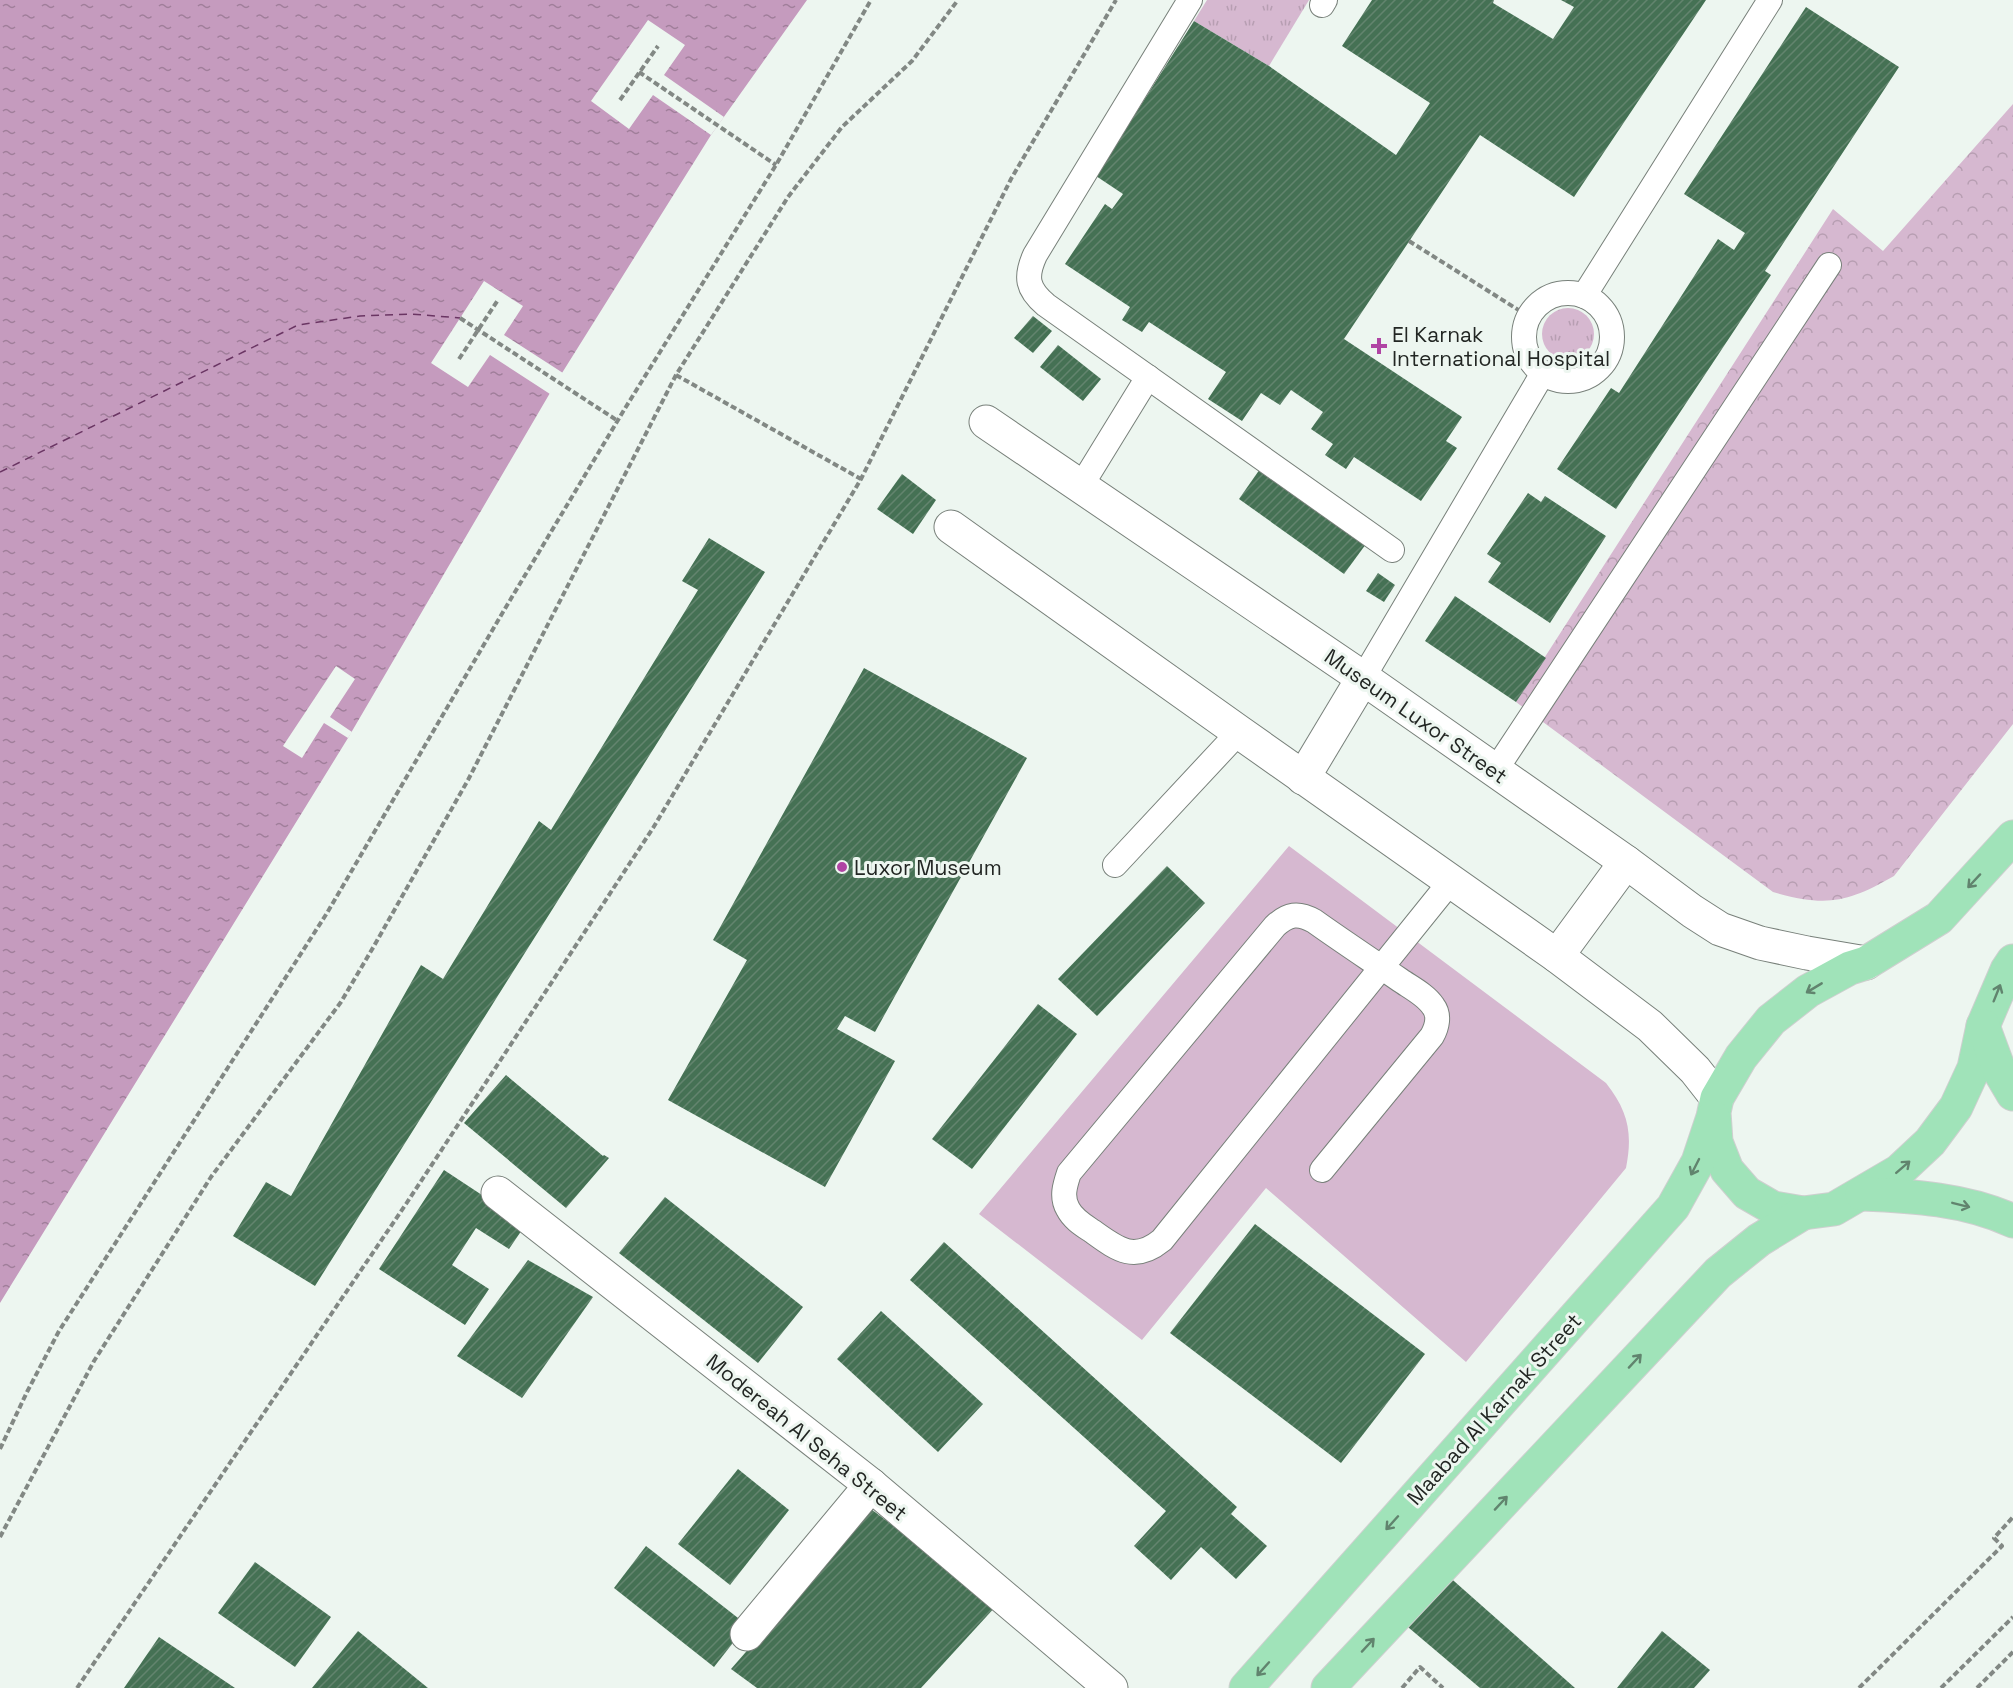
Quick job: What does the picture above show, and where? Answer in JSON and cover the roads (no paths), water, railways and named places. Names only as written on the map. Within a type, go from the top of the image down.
[{"type":"main road","points":[[1866,963],[1939,918],[2013,837]]},
{"type":"main road","points":[[1716,1105],[1716,1142],[1727,1170],[1748,1193],[1773,1208],[1803,1213],[1834,1209],[1899,1171],[1930,1142],[1956,1107],[1974,1068],[1983,1026],[2013,960]]},
{"type":"main road","name":"Maabad Al Karnak Street","points":[[1246,1688],[1673,1207],[1698,1162],[1716,1105],[1741,1057],[1772,1020],[1808,990],[1850,968],[1866,963]]},
{"type":"main road","points":[[1983,1026],[2000,1072],[2013,1094]]},
{"type":"main road","points":[[1862,1194],[1911,1196],[1960,1204],[2013,1221]]},
{"type":"main road","points":[[1328,1688],[1719,1273],[1759,1240],[1803,1213]]},
{"type":"street","name":"Museum Luxor Street","points":[[986,422],[1363,678],[1720,929],[1760,942],[1807,953],[1866,963]]},
{"type":"street","points":[[951,527],[1557,956],[1650,1026],[1695,1070],[1716,1105]]},
{"type":"street","points":[[1303,778],[1363,678]]},
{"type":"street","points":[[1557,956],[1626,862]]},
{"type":"street","name":"Modereah Al Seha Street","points":[[498,1193],[871,1485],[1111,1688]]},
{"type":"street","points":[[747,1634],[871,1485]]},
{"type":"lane","points":[[1190,0],[1035,255],[1029,268],[1029,282],[1035,296],[1392,550]]},
{"type":"lane","points":[[1584,296],[1770,0]]},
{"type":"lane","points":[[1495,771],[1829,265]]},
{"type":"lane","points":[[1569,293],[1584,296],[1598,304],[1608,318],[1612,334],[1610,350],[1602,364],[1590,375],[1575,380],[1558,380],[1543,373],[1532,362],[1524,348],[1524,332],[1528,316],[1538,303],[1552,295],[1569,293]]},
{"type":"lane","points":[[1363,678],[1543,373]]},
{"type":"lane","points":[[1081,486],[1148,377]]},
{"type":"lane","points":[[1115,865],[1239,732]]},
{"type":"lane","points":[[1322,1170],[1432,1036],[1437,1027],[1437,1017],[1435,1007],[1428,1000],[1382,968],[1304,915],[1293,915],[1283,918],[1275,926],[1069,1173],[1064,1196],[1067,1208],[1074,1218],[1117,1249],[1141,1252],[1157,1244],[1382,968],[1451,881]]},
{"type":"water","points":[[0,0],[807,0],[711,135],[557,381],[348,738],[0,1303]]},
{"type":"place","name":"El Karnak International Hospital","points":[[1379,346]]},
{"type":"place","name":"Luxor Museum","points":[[842,867]]}]
